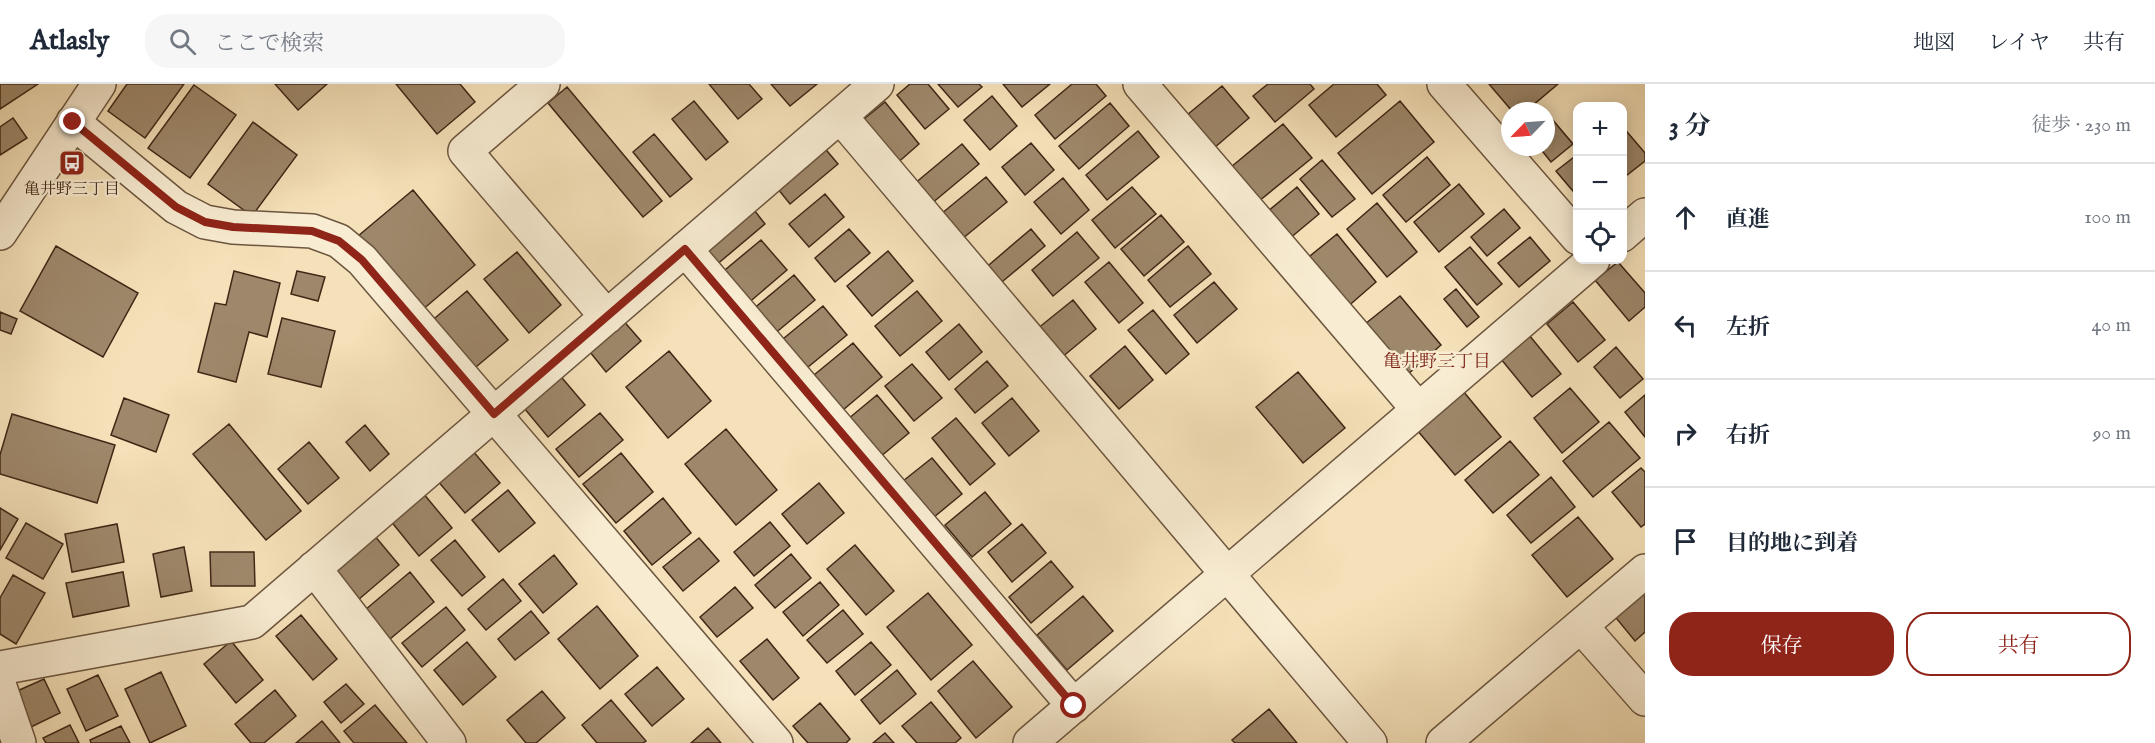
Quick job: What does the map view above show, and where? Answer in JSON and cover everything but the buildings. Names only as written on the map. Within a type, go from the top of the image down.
[{"type":"street","points":[[0,233],[99,84]]},
{"type":"street","points":[[543,84],[465,151],[607,317]]},
{"type":"street","points":[[0,668],[252,622],[877,84]]},
{"type":"street","points":[[1140,84],[1419,409]]},
{"type":"street","points":[[1444,84],[1573,232]]},
{"type":"street","points":[[840,116],[1370,743]]},
{"type":"street","points":[[73,122],[176,207],[205,222],[233,227],[312,231],[339,241],[362,260],[776,743]]},
{"type":"street","points":[[1627,231],[1645,215]]},
{"type":"street","points":[[685,249],[1074,706]]},
{"type":"street","points":[[1030,743],[1588,264]]},
{"type":"street","points":[[314,568],[448,743]]},
{"type":"street","points":[[1443,743],[1645,571]]},
{"type":"street","points":[[1581,626],[1645,699]]},
{"type":"street","points":[[0,687],[19,743]]},
{"type":"place","name":"亀井野三丁目","points":[[72,163]]},
{"type":"district","name":"亀井野三丁目","points":[[1437,362]]},
{"type":"route","points":[[73,122],[176,207],[205,222],[233,227],[312,231],[339,241],[362,260],[494,414],[685,249],[1074,706]]}]
